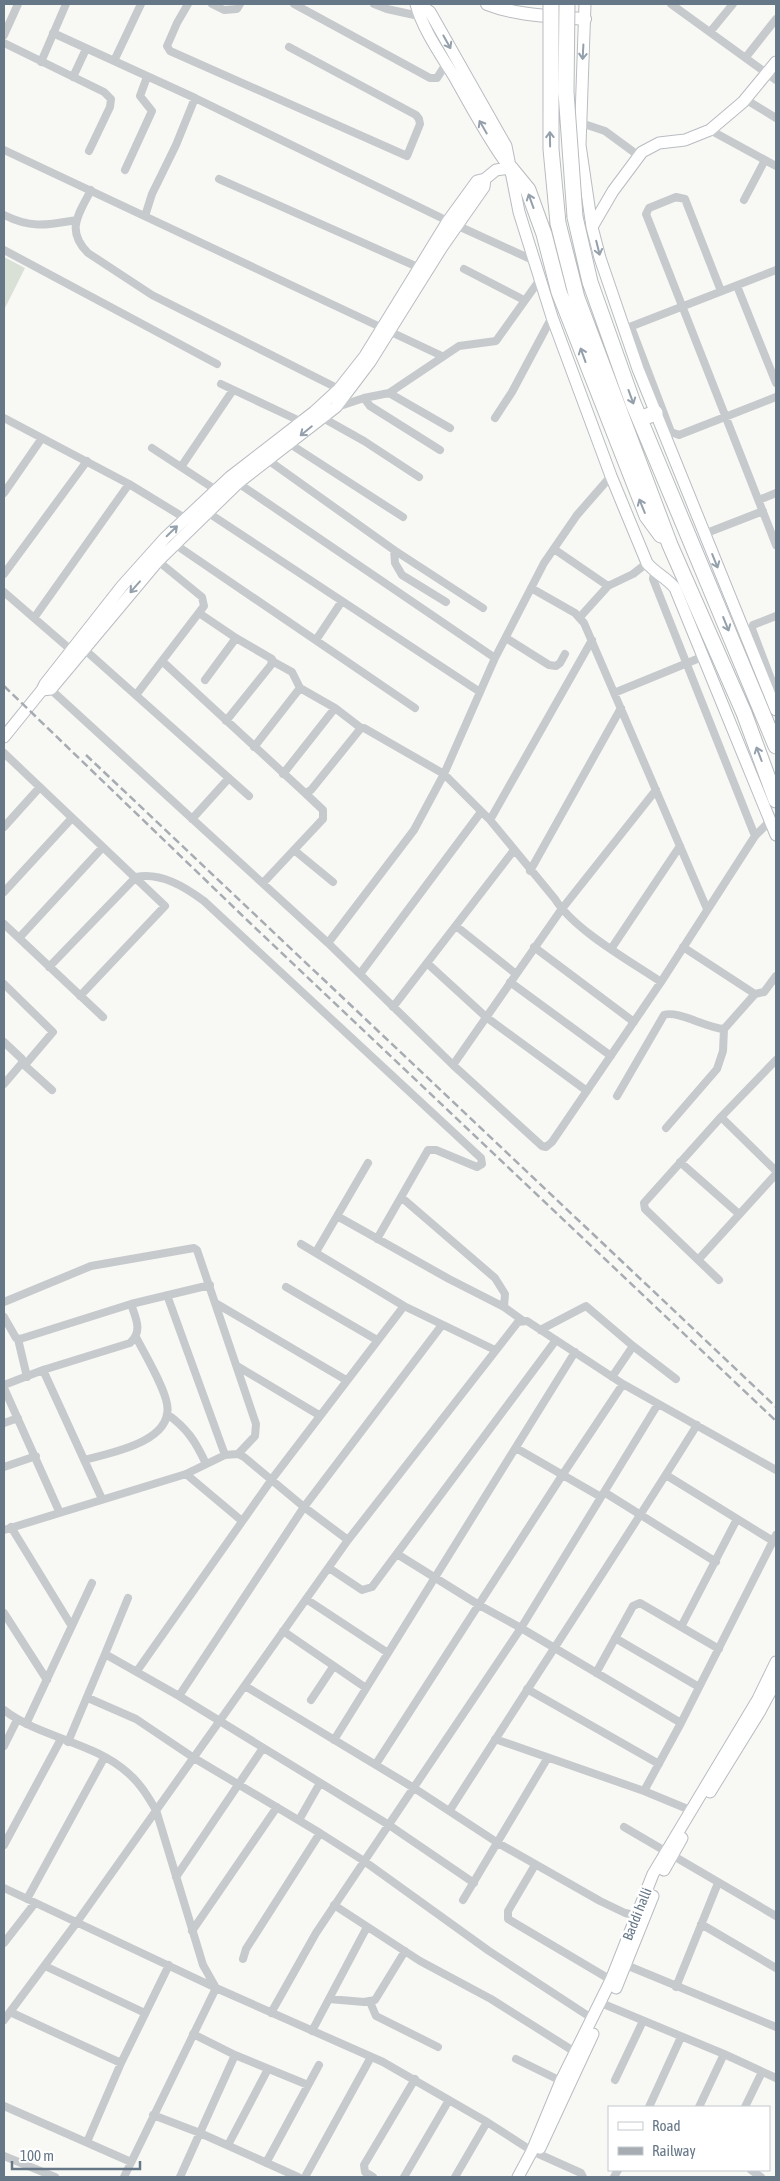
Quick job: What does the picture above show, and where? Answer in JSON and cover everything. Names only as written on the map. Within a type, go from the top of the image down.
[{"type":"highway","points":[[551,4],[550,149],[558,222],[577,298],[670,545],[744,713],[776,800]]},
{"type":"highway","points":[[567,4],[566,92],[575,217],[590,282],[640,418],[776,746]]},
{"type":"highway","points":[[510,168],[528,190],[544,234],[559,292],[646,516],[670,545]]},
{"type":"highway","points":[[640,418],[655,413]]},
{"type":"main road","points":[[487,4],[496,8],[585,19]]},
{"type":"street","points":[[4,36],[18,4]]},
{"type":"street","points":[[41,62],[66,4]]},
{"type":"street","points":[[114,61],[141,4]]},
{"type":"street","points":[[188,4],[167,46],[170,51],[408,156],[420,124],[416,115],[289,48]]},
{"type":"street","points":[[212,4],[230,10],[237,9],[240,4]]},
{"type":"street","points":[[294,4],[430,78],[437,78],[446,64]]},
{"type":"street","points":[[374,4],[419,16]]},
{"type":"street","points":[[417,4],[419,16],[446,64],[496,151],[510,168]]},
{"type":"street","points":[[417,4],[430,12],[506,146],[519,212],[536,261],[552,317],[611,476],[650,568],[686,664],[755,836]]},
{"type":"street","points":[[585,4],[580,145],[592,227],[600,258],[671,432],[679,436],[776,397]]},
{"type":"street","points":[[671,4],[776,80]]},
{"type":"street","points":[[710,32],[733,4]]},
{"type":"street","points":[[746,57],[776,19]]},
{"type":"street","points":[[53,33],[195,98],[452,223],[536,261]]},
{"type":"street","points":[[4,43],[104,92],[111,99],[110,107],[89,151]]},
{"type":"street","points":[[73,77],[86,49]]},
{"type":"street","points":[[592,227],[613,191],[642,152],[659,143],[685,140],[710,130],[745,99],[776,62]]},
{"type":"street","points":[[125,170],[152,111],[140,96],[148,77]]},
{"type":"street","points":[[144,216],[195,98]]},
{"type":"street","points":[[745,99],[776,118]]},
{"type":"street","points":[[581,123],[605,131],[639,156]]},
{"type":"street","points":[[710,130],[776,166]]},
{"type":"street","points":[[4,150],[442,356]]},
{"type":"street","points":[[744,200],[765,160]]},
{"type":"street","points":[[46,688],[71,650],[122,586],[165,538],[208,512],[238,483],[268,460],[302,422],[338,389],[386,330],[420,268],[452,223],[484,187],[485,179],[496,170],[510,168]]},
{"type":"street","points":[[219,179],[420,268]]},
{"type":"street","points":[[91,190],[77,220],[75,234],[79,244],[106,265],[152,294],[338,389]]},
{"type":"street","points":[[721,291],[684,199],[676,197],[649,208],[646,214],[776,545]]},
{"type":"street","points":[[4,215],[21,223],[34,225],[77,220]]},
{"type":"street","points":[[4,737],[46,688],[84,649],[158,561],[176,545],[190,522],[216,490],[230,477],[323,418],[336,407],[452,223]]},
{"type":"street","points":[[4,250],[216,364]]},
{"type":"street","points":[[464,269],[524,300]]},
{"type":"street","points":[[628,328],[776,270]]},
{"type":"street","points":[[336,407],[389,392],[460,346],[496,341],[540,278]]},
{"type":"street","points":[[737,286],[776,383]]},
{"type":"street","points":[[496,418],[552,317]]},
{"type":"street","points":[[628,328],[655,413],[776,710]]},
{"type":"street","points":[[221,384],[302,422]]},
{"type":"street","points":[[181,467],[233,390]]},
{"type":"street","points":[[389,392],[450,428]]},
{"type":"street","points":[[364,398],[370,406],[440,450]]},
{"type":"street","points":[[323,418],[364,440],[419,477]]},
{"type":"street","points":[[5,421],[130,484],[190,522]]},
{"type":"street","points":[[4,493],[42,438]]},
{"type":"street","points":[[287,440],[404,517]]},
{"type":"street","points":[[152,448],[216,490]]},
{"type":"street","points":[[268,460],[394,550],[483,608]]},
{"type":"street","points":[[4,574],[86,461]]},
{"type":"street","points":[[328,942],[414,830],[444,774],[495,658],[531,588],[554,549],[577,516],[611,476]]},
{"type":"street","points":[[238,483],[495,658]]},
{"type":"street","points":[[34,618],[130,484]]},
{"type":"street","points":[[759,500],[776,493]]},
{"type":"street","points":[[704,534],[763,511]]},
{"type":"street","points":[[208,512],[480,692]]},
{"type":"street","points":[[176,545],[415,708]]},
{"type":"street","points":[[554,549],[608,586]]},
{"type":"street","points":[[394,550],[395,563],[402,575],[446,602]]},
{"type":"street","points":[[136,695],[204,606],[202,597],[158,561]]},
{"type":"street","points":[[580,617],[608,586],[650,568]]},
{"type":"street","points":[[650,568],[676,588],[702,657],[776,835]]},
{"type":"street","points":[[531,588],[580,617],[592,640],[707,909]]},
{"type":"street","points":[[4,592],[71,650]]},
{"type":"street","points":[[316,640],[342,601]]},
{"type":"street","points":[[199,613],[292,672],[300,688],[335,708],[360,728],[364,728],[444,774],[490,820],[561,910],[611,949],[661,982]]},
{"type":"street","points":[[776,616],[753,625],[752,629],[776,692]]},
{"type":"street","points":[[205,680],[236,638]]},
{"type":"street","points":[[506,638],[549,665],[556,666],[565,654]]},
{"type":"street","points":[[490,820],[592,640]]},
{"type":"street","points":[[84,649],[249,796]]},
{"type":"street","points":[[614,693],[702,657]]},
{"type":"street","points":[[162,661],[323,810],[323,816],[263,884]]},
{"type":"street","points":[[226,721],[272,661]]},
{"type":"street","points":[[46,688],[328,942],[453,1065],[542,1146],[546,1147],[552,1142],[661,982],[755,836],[770,821]]},
{"type":"street","points":[[254,747],[300,688]]},
{"type":"street","points":[[283,774],[335,708]]},
{"type":"street","points":[[530,870],[621,708]]},
{"type":"street","points":[[305,793],[311,790],[360,728]]},
{"type":"street","points":[[4,753],[164,904],[164,908],[80,996]]},
{"type":"street","points":[[192,819],[229,778]]},
{"type":"street","points":[[4,826],[40,787]]},
{"type":"street","points":[[453,1065],[561,910],[656,790]]},
{"type":"street","points":[[360,974],[482,812]]},
{"type":"street","points":[[4,892],[72,818]]},
{"type":"street","points":[[611,949],[680,846]]},
{"type":"street","points":[[19,938],[103,847]]},
{"type":"street","points":[[294,850],[333,882]]},
{"type":"street","points":[[393,1007],[514,850]]},
{"type":"street","points":[[49,967],[136,877],[145,876],[164,879],[193,893],[204,901],[481,1158],[482,1164],[477,1167],[436,1150],[428,1150],[377,1239]]},
{"type":"street","points":[[4,924],[103,1017]]},
{"type":"street","points":[[456,926],[516,974]]},
{"type":"street","points":[[534,947],[634,1022]]},
{"type":"street","points":[[683,948],[755,994]]},
{"type":"street","points":[[427,963],[486,1017],[587,1091]]},
{"type":"street","points":[[666,1128],[717,1069],[723,1051],[724,1029],[755,994],[764,992],[776,976]]},
{"type":"street","points":[[510,982],[611,1056]]},
{"type":"street","points":[[4,984],[53,1032],[4,1084]]},
{"type":"street","points":[[617,1096],[664,1015],[672,1013],[711,1028],[724,1029]]},
{"type":"street","points":[[4,1042],[52,1090]]},
{"type":"street","points":[[719,1280],[644,1206],[646,1200],[680,1162],[776,1060]]},
{"type":"street","points":[[698,1260],[776,1173],[721,1117]]},
{"type":"street","points":[[680,1162],[739,1214]]},
{"type":"street","points":[[316,1252],[368,1163]]},
{"type":"street","points":[[400,1197],[495,1278],[505,1294],[504,1306]]},
{"type":"street","points":[[337,1216],[504,1306],[522,1320],[623,1384],[776,1470]]},
{"type":"street","points":[[301,1244],[404,1306],[495,1350]]},
{"type":"street","points":[[4,1302],[91,1266],[194,1248],[200,1252],[257,1430],[251,1442],[238,1454]]},
{"type":"street","points":[[18,1339],[131,1304],[210,1285]]},
{"type":"street","points":[[286,1287],[378,1340]]},
{"type":"street","points":[[167,1295],[225,1455]]},
{"type":"street","points":[[59,1511],[4,1387],[43,1370],[130,1343],[136,1337],[138,1330],[131,1304]]},
{"type":"street","points":[[217,1304],[346,1380]]},
{"type":"street","points":[[137,1671],[272,1479],[404,1306]]},
{"type":"street","points":[[540,1330],[586,1306],[676,1379]]},
{"type":"street","points":[[4,1317],[18,1339],[27,1377]]},
{"type":"street","points":[[4,2020],[77,1922],[348,1540],[495,1350],[518,1322],[522,1320]]},
{"type":"street","points":[[178,1696],[304,1507],[442,1326]]},
{"type":"street","points":[[84,1460],[138,1444],[154,1435],[164,1425],[167,1405],[136,1337]]},
{"type":"street","points":[[328,1568],[362,1590],[366,1591],[372,1587],[556,1340]]},
{"type":"street","points":[[612,1377],[633,1346]]},
{"type":"street","points":[[334,1740],[575,1352]]},
{"type":"street","points":[[237,1366],[319,1416]]},
{"type":"street","points":[[43,1370],[102,1499]]},
{"type":"street","points":[[376,1764],[623,1384]]},
{"type":"street","points":[[271,2014],[316,1933],[521,1628],[658,1404]]},
{"type":"street","points":[[167,1414],[182,1425],[196,1441],[206,1464]]},
{"type":"street","points":[[4,1423],[18,1418]]},
{"type":"street","points":[[450,1810],[553,1647],[642,1515],[697,1425]]},
{"type":"street","points":[[516,1448],[642,1515],[716,1562]]},
{"type":"street","points":[[71,1625],[7,1529],[59,1511],[186,1474],[225,1455],[238,1454],[244,1457],[304,1507],[348,1540]]},
{"type":"street","points":[[4,1468],[36,1456]]},
{"type":"street","points":[[186,1474],[242,1521]]},
{"type":"street","points":[[644,1791],[681,1724],[775,1538],[737,1519],[666,1475]]},
{"type":"street","points":[[681,1627],[737,1519]]},
{"type":"street","points":[[397,1554],[479,1605],[521,1628],[681,1724]]},
{"type":"street","points":[[26,1724],[92,1583]]},
{"type":"street","points":[[4,1844],[88,1698],[128,1598]]},
{"type":"street","points":[[306,1599],[388,1653]]},
{"type":"street","points":[[596,1673],[633,1606],[640,1603],[719,1649]]},
{"type":"street","points":[[4,1612],[47,1680]]},
{"type":"street","points":[[283,1631],[366,1688]]},
{"type":"street","points":[[615,1638],[700,1687]]},
{"type":"street","points":[[105,1654],[137,1671],[389,1825],[474,1883]]},
{"type":"street","name":"Baddi halli","points":[[518,2177],[535,2152],[561,2081],[593,2019],[604,2004],[611,1980],[690,1810],[758,1699],[776,1662]]},
{"type":"street","points":[[311,1700],[333,1667]]},
{"type":"street","points":[[669,1853],[760,1711],[776,1682]]},
{"type":"street","points":[[245,1686],[376,1764],[450,1810],[498,1843],[600,1901],[624,1913],[640,1916],[626,1966],[604,2004],[535,2152],[527,2177]]},
{"type":"street","points":[[527,1689],[659,1764]]},
{"type":"street","points":[[88,1698],[136,1719],[194,1758],[320,1833],[364,1861],[489,1951],[593,2019]]},
{"type":"street","points":[[4,1710],[17,1720],[104,1758],[128,1772],[143,1789],[156,1810],[203,1964],[216,1988]]},
{"type":"street","points":[[4,1746],[17,1720]]},
{"type":"street","points":[[495,1739],[547,1759],[644,1791],[690,1810]]},
{"type":"street","points":[[176,1877],[240,1785],[263,1748]]},
{"type":"street","points":[[4,1942],[31,1901],[104,1758]]},
{"type":"street","points":[[463,1900],[547,1759]]},
{"type":"street","points":[[299,1820],[320,1783]]},
{"type":"street","points":[[192,1931],[277,1807]]},
{"type":"street","points":[[624,1827],[776,1916]]},
{"type":"street","points":[[243,1959],[246,1949],[320,1833]]},
{"type":"street","points":[[536,1865],[508,1911],[508,1918],[611,1980]]},
{"type":"street","points":[[676,1987],[718,1883]]},
{"type":"street","points":[[4,1888],[271,2014],[370,2057],[415,2079],[535,2152],[584,2177]]},
{"type":"street","points":[[334,1905],[405,1951],[491,1999],[575,2052]]},
{"type":"street","points":[[701,1924],[776,1968]]},
{"type":"street","points":[[312,2031],[367,1926]]},
{"type":"street","points":[[328,1999],[370,2002],[375,2000],[405,1951]]},
{"type":"street","points":[[87,2142],[121,2063],[168,1965]]},
{"type":"street","points":[[45,1966],[145,2013]]},
{"type":"street","points":[[626,1966],[776,2028]]},
{"type":"street","points":[[124,2177],[216,1988]]},
{"type":"street","points":[[370,2002],[376,2016],[438,2047]]},
{"type":"street","points":[[604,2004],[776,2078]]},
{"type":"street","points":[[10,2012],[121,2063]]},
{"type":"street","points":[[615,2080],[643,2021]]},
{"type":"street","points":[[193,2034],[234,2055],[308,2085]]},
{"type":"street","points":[[649,2106],[681,2037]]},
{"type":"street","points":[[699,2106],[724,2054]]},
{"type":"street","points":[[183,2176],[234,2055]]},
{"type":"street","points":[[305,2177],[370,2057]]},
{"type":"street","points":[[516,2060],[561,2081]]},
{"type":"street","points":[[266,2162],[319,2065]]},
{"type":"street","points":[[228,2145],[268,2069]]},
{"type":"street","points":[[745,2106],[762,2072]]},
{"type":"street","points":[[373,2177],[365,2172],[364,2165],[415,2079]]},
{"type":"street","points":[[404,2177],[449,2100]]},
{"type":"street","points":[[4,2106],[131,2162]]},
{"type":"street","points":[[153,2115],[200,2133],[298,2177]]},
{"type":"street","points":[[455,2177],[487,2122]]},
{"type":"street","points":[[4,2156],[55,2177]]},
{"type":"shaded area","points":[[4,257],[25,268],[4,310]]},
{"type":"railway","points":[[4,686],[248,921],[776,1421]]},
{"type":"railway","points":[[86,755],[776,1407]]}]
